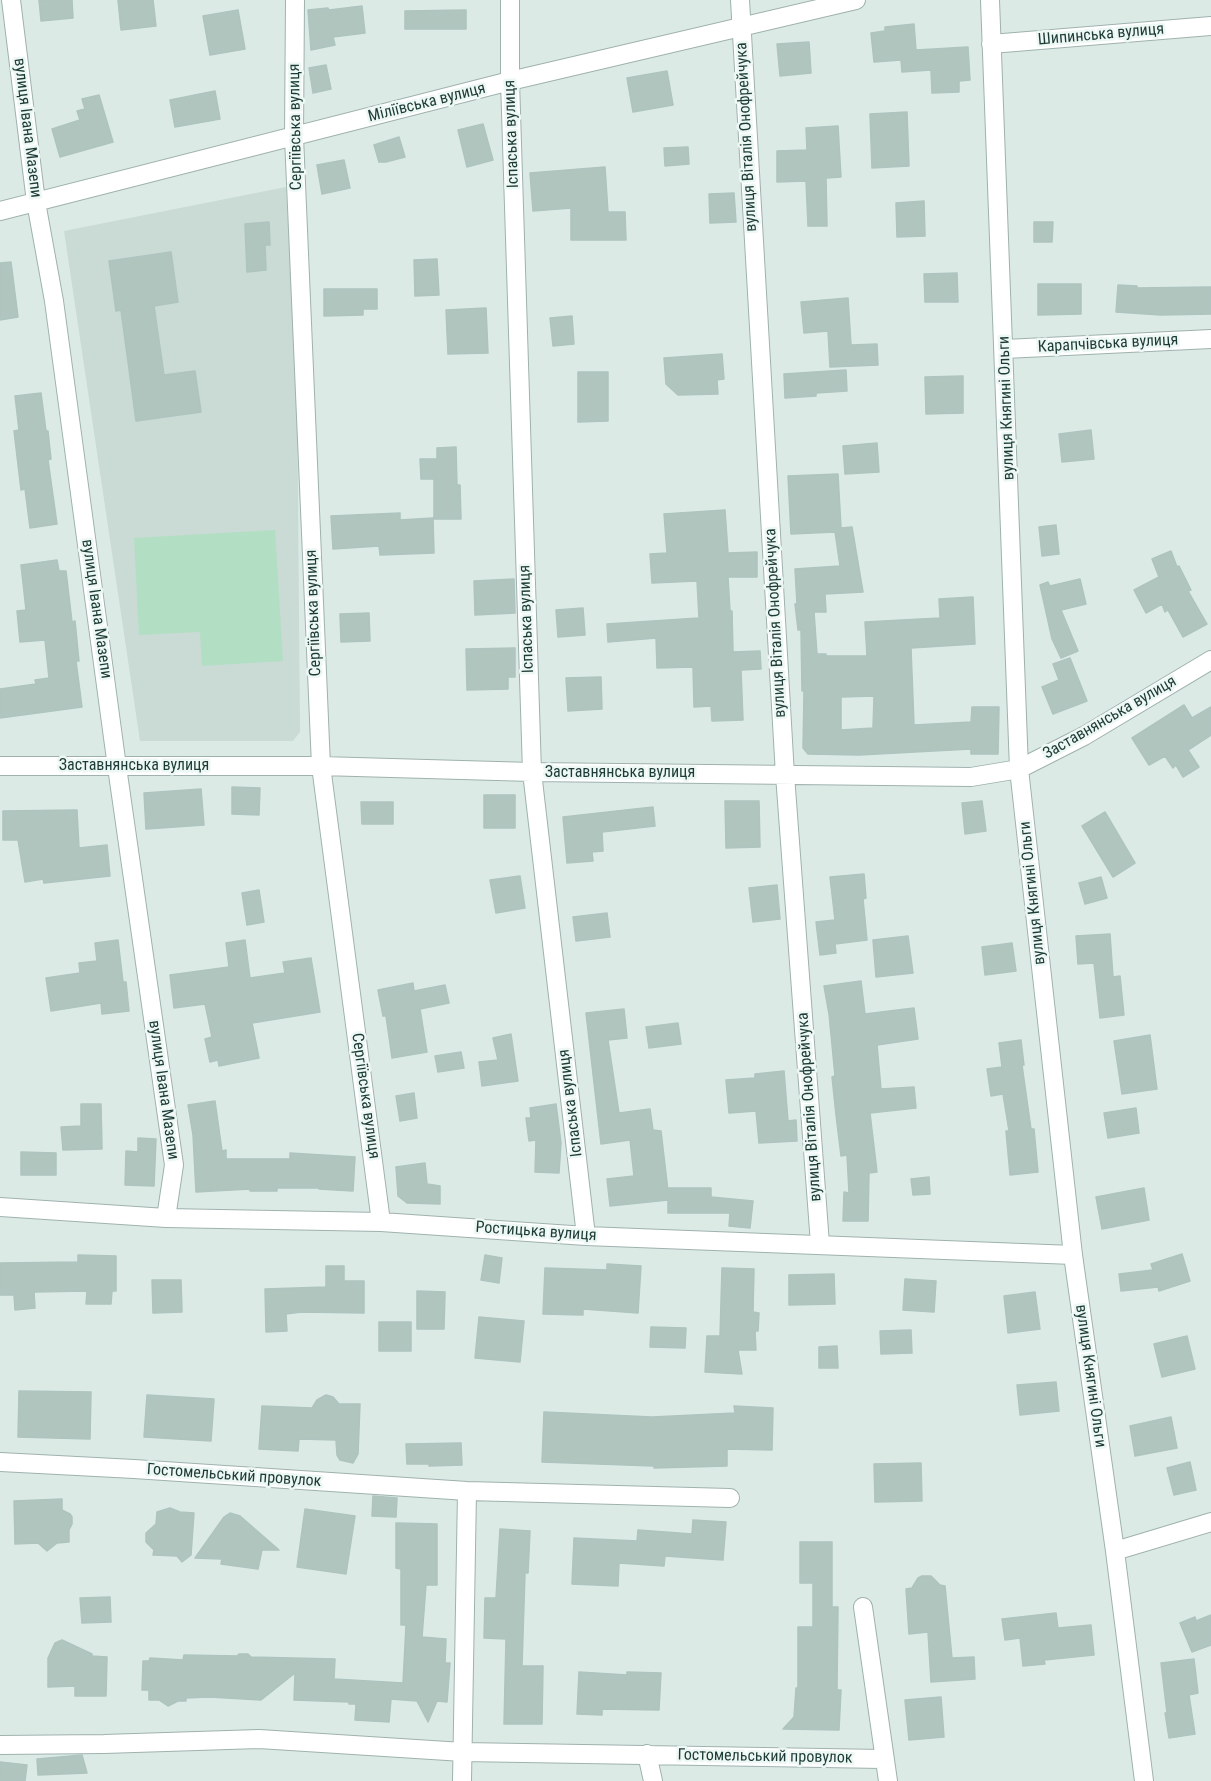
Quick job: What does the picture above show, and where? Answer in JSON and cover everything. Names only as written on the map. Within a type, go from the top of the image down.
[{"type":"street","name":"вулиця Івана Мазепи","points":[[11,0],[36,202],[54,301],[174,1165],[166,1218]]},
{"type":"street","name":"Сергіївська вулиця","points":[[295,0],[294,137],[321,766],[381,1222]]},
{"type":"street","name":"Іспаська вулиця","points":[[510,0],[510,81],[532,772],[586,1236]]},
{"type":"street","name":"вулиця Віталія Онофрейчука","points":[[740,0],[785,775],[820,1244]]},
{"type":"street","name":"Міліївська вулиця","points":[[0,211],[510,81],[856,0]]},
{"type":"street","name":"вулиця Княгині Ольги","points":[[990,0],[1005,349],[1019,769],[1073,1255],[1115,1551],[1144,1781]]},
{"type":"street","name":"Шипинська вулиця","points":[[992,44],[1211,26]]},
{"type":"street","name":"Карапчівська вулиця","points":[[1005,349],[1211,339]]},
{"type":"street","name":"Заставнянська вулиця","points":[[0,766],[321,766],[532,772],[971,777],[1019,769],[1084,736],[1211,660]]},
{"type":"street","name":"Ростицька вулиця","points":[[0,1207],[166,1218],[381,1222],[586,1236],[1073,1255]]},
{"type":"street","name":"Гостомельський провулок","points":[[0,1462],[467,1491],[730,1498]]},
{"type":"street","points":[[462,1781],[467,1491]]},
{"type":"street","points":[[1115,1551],[1211,1522]]},
{"type":"street","points":[[863,1607],[888,1781]]},
{"type":"street","name":"Гостомельський провулок","points":[[0,1745],[259,1739],[463,1752],[884,1759]]},
{"type":"street","points":[[647,1754],[654,1781]]},
{"type":"shaded area","points":[[286,187],[297,384],[300,732],[293,741],[140,741],[64,231]]},
{"type":"green space","points":[[275,530],[283,661],[202,666],[200,632],[139,635],[134,538]]},
{"type":"building","points":[[39,0],[72,0],[73,18],[41,21]]},
{"type":"building","points":[[118,0],[153,0],[156,26],[121,30]]},
{"type":"building","points":[[362,6],[365,33],[333,37],[335,45],[311,50],[308,10]]},
{"type":"building","points":[[238,10],[245,49],[210,55],[203,16]]},
{"type":"building","points":[[466,10],[466,29],[405,29],[405,11]]},
{"type":"building","points":[[914,24],[916,50],[968,47],[970,80],[959,81],[959,92],[932,93],[931,70],[902,72],[901,60],[874,62],[871,33],[885,31],[885,27]]},
{"type":"building","points":[[809,42],[811,73],[780,76],[777,44]]},
{"type":"building","points":[[326,65],[331,89],[313,93],[309,68]]},
{"type":"building","points":[[667,71],[673,105],[633,112],[627,78]]},
{"type":"building","points":[[215,91],[220,119],[175,127],[170,100]]},
{"type":"building","points":[[99,95],[113,142],[60,157],[52,129],[80,120],[77,111],[85,109],[82,99]]},
{"type":"building","points":[[907,112],[909,166],[872,168],[870,114]]},
{"type":"building","points":[[483,124],[493,160],[467,167],[458,130]]},
{"type":"building","points":[[838,126],[841,177],[826,178],[827,226],[808,226],[806,181],[777,182],[777,151],[807,150],[806,128]]},
{"type":"building","points":[[399,137],[405,157],[379,162],[374,145]]},
{"type":"building","points":[[688,147],[689,164],[665,166],[664,148]]},
{"type":"building","points":[[344,160],[350,188],[322,194],[317,165]]},
{"type":"building","points":[[605,167],[608,212],[625,212],[626,240],[571,240],[571,208],[533,211],[530,173]]},
{"type":"building","points":[[734,193],[736,222],[710,223],[709,194]]},
{"type":"building","points":[[924,201],[925,236],[897,237],[896,203]]},
{"type":"building","points":[[269,222],[270,245],[265,245],[266,270],[247,272],[245,224]]},
{"type":"building","points":[[1034,222],[1053,222],[1052,242],[1034,242]]},
{"type":"building","points":[[171,252],[178,302],[154,306],[164,375],[195,371],[201,412],[136,421],[121,310],[116,311],[109,261]]},
{"type":"building","points":[[437,259],[439,295],[415,296],[414,260]]},
{"type":"building","points":[[11,262],[18,317],[0,320],[0,263]]},
{"type":"building","points":[[957,273],[958,302],[925,302],[924,274]]},
{"type":"building","points":[[1038,284],[1081,284],[1081,314],[1038,315]]},
{"type":"building","points":[[1118,285],[1137,286],[1137,288],[1211,287],[1211,314],[1161,315],[1116,312]]},
{"type":"building","points":[[324,289],[377,289],[377,309],[363,309],[363,315],[324,316]]},
{"type":"building","points":[[848,298],[851,345],[877,344],[878,365],[830,367],[828,331],[804,333],[801,302]]},
{"type":"building","points":[[486,308],[488,353],[448,354],[446,310]]},
{"type":"building","points":[[572,316],[574,344],[553,346],[550,318]]},
{"type":"building","points":[[722,354],[724,379],[717,380],[718,394],[678,395],[666,384],[664,358]]},
{"type":"building","points":[[846,370],[847,391],[785,398],[784,374]]},
{"type":"building","points":[[578,372],[608,372],[608,421],[578,422]]},
{"type":"building","points":[[963,376],[963,413],[926,414],[925,377]]},
{"type":"building","points":[[41,393],[46,431],[48,431],[51,459],[48,460],[57,524],[30,528],[25,489],[21,490],[14,431],[19,430],[15,396]]},
{"type":"building","points":[[1091,430],[1094,459],[1062,462],[1059,434]]},
{"type":"building","points":[[877,443],[879,472],[845,474],[843,446]]},
{"type":"building","points":[[456,447],[461,519],[434,519],[434,479],[421,479],[420,459],[437,459],[437,448]]},
{"type":"building","points":[[838,474],[841,528],[852,527],[863,592],[825,594],[826,612],[814,612],[817,654],[867,656],[865,622],[940,618],[939,599],[973,597],[975,644],[911,648],[914,725],[971,722],[972,707],[999,707],[998,754],[971,754],[971,749],[859,755],[808,754],[803,748],[804,691],[802,691],[801,630],[798,630],[795,604],[797,604],[795,569],[840,566],[835,532],[791,534],[788,476]],"holes":[[[874,696],[873,728],[841,730],[841,697]]]},
{"type":"building","points":[[725,510],[728,553],[757,552],[757,577],[728,577],[733,652],[760,651],[761,669],[741,670],[743,720],[712,721],[711,706],[694,707],[693,667],[657,668],[656,638],[608,642],[607,624],[699,618],[697,581],[652,583],[650,554],[667,553],[664,514]]},
{"type":"building","points":[[400,513],[400,520],[433,518],[434,553],[380,555],[379,546],[333,549],[331,516]]},
{"type":"building","points":[[1056,525],[1059,554],[1042,556],[1039,527]]},
{"type":"building","points":[[1171,551],[1177,567],[1179,566],[1191,590],[1188,591],[1207,624],[1183,637],[1168,610],[1165,612],[1162,604],[1146,613],[1134,590],[1159,577],[1152,559]]},
{"type":"building","points":[[57,560],[59,571],[66,571],[72,622],[75,621],[79,661],[76,661],[82,707],[0,718],[0,689],[36,684],[35,680],[49,678],[45,640],[20,642],[17,611],[26,610],[21,565]]},
{"type":"building","points":[[514,579],[515,613],[475,615],[474,581]]},
{"type":"building","points":[[1080,579],[1086,604],[1061,610],[1078,651],[1061,658],[1052,639],[1040,585],[1048,582],[1050,586]]},
{"type":"building","points":[[583,608],[585,635],[558,637],[556,610]]},
{"type":"building","points":[[369,613],[370,641],[341,642],[340,614]]},
{"type":"building","points":[[515,648],[515,677],[508,677],[508,689],[467,690],[466,649]]},
{"type":"building","points":[[1070,658],[1087,701],[1053,714],[1042,687],[1059,680],[1053,664]]},
{"type":"building","points":[[601,677],[602,709],[568,711],[566,678]]},
{"type":"building","points":[[1184,705],[1192,718],[1211,707],[1211,735],[1188,750],[1199,767],[1183,777],[1176,765],[1173,768],[1165,756],[1149,765],[1132,738]]},
{"type":"building","points":[[232,787],[260,788],[259,815],[232,814]]},
{"type":"building","points":[[201,789],[204,825],[146,829],[144,793]]},
{"type":"building","points":[[484,795],[515,795],[515,828],[484,828]]},
{"type":"building","points":[[725,801],[759,801],[760,847],[726,848]]},
{"type":"building","points":[[982,801],[986,831],[965,834],[962,803]]},
{"type":"building","points":[[361,802],[393,802],[393,824],[362,824]]},
{"type":"building","points":[[653,807],[655,826],[602,832],[603,851],[592,852],[593,861],[567,863],[563,817]]},
{"type":"building","points":[[77,810],[79,848],[107,845],[110,876],[44,883],[43,879],[25,882],[18,840],[3,840],[3,811]]},
{"type":"building","points":[[1105,812],[1135,863],[1113,877],[1082,826]]},
{"type":"building","points":[[864,874],[866,898],[863,899],[867,940],[835,944],[836,953],[820,955],[816,922],[835,920],[830,877]]},
{"type":"building","points":[[520,876],[525,908],[496,913],[490,880]]},
{"type":"building","points":[[1101,877],[1107,898],[1085,904],[1079,883]]},
{"type":"building","points":[[777,885],[780,919],[753,922],[749,888]]},
{"type":"building","points":[[259,890],[264,922],[247,925],[242,893]]},
{"type":"building","points":[[607,913],[610,937],[576,941],[573,917]]},
{"type":"building","points":[[1110,934],[1113,977],[1120,976],[1124,1015],[1100,1018],[1094,963],[1078,964],[1076,936]]},
{"type":"building","points":[[908,936],[913,973],[876,977],[873,940]]},
{"type":"building","points":[[118,940],[129,1011],[102,1014],[101,1003],[51,1011],[46,978],[80,973],[79,963],[97,961],[95,943]]},
{"type":"building","points":[[245,940],[250,978],[285,973],[283,962],[311,958],[320,1012],[252,1023],[259,1058],[219,1066],[218,1060],[210,1062],[205,1039],[212,1037],[205,1004],[174,1008],[170,975],[229,967],[226,943]]},
{"type":"building","points":[[1012,943],[1016,971],[985,975],[982,947]]},
{"type":"building","points":[[861,981],[865,1014],[914,1008],[918,1039],[877,1045],[881,1089],[914,1087],[916,1108],[870,1113],[877,1172],[869,1173],[868,1221],[843,1221],[844,1192],[849,1193],[847,1155],[841,1156],[832,1077],[835,1076],[829,1014],[824,986]]},
{"type":"building","points":[[413,983],[414,991],[445,985],[449,1003],[420,1009],[427,1052],[392,1058],[386,1016],[383,1016],[378,990]]},
{"type":"building","points":[[624,1009],[627,1038],[608,1040],[619,1113],[650,1109],[653,1130],[661,1131],[668,1191],[668,1188],[711,1188],[711,1197],[753,1201],[750,1228],[729,1226],[730,1213],[668,1213],[668,1200],[610,1206],[607,1179],[634,1176],[630,1140],[601,1144],[586,1013]]},
{"type":"building","points":[[678,1023],[681,1044],[649,1048],[646,1027]]},
{"type":"building","points":[[511,1034],[518,1081],[482,1086],[479,1062],[498,1060],[493,1038]]},
{"type":"building","points":[[1150,1035],[1157,1089],[1122,1094],[1114,1041]]},
{"type":"building","points":[[1021,1040],[1024,1065],[1022,1065],[1031,1129],[1034,1129],[1038,1172],[1010,1175],[1006,1131],[1009,1131],[1003,1094],[991,1096],[987,1069],[1002,1067],[999,1043]]},
{"type":"building","points":[[461,1052],[464,1068],[438,1072],[435,1056]]},
{"type":"building","points":[[784,1071],[788,1121],[796,1120],[797,1141],[759,1143],[756,1111],[729,1113],[726,1080],[755,1078],[755,1074]]},
{"type":"building","points":[[414,1093],[417,1118],[400,1121],[396,1096]]},
{"type":"building","points":[[215,1101],[222,1151],[226,1150],[226,1159],[290,1159],[290,1153],[355,1157],[353,1191],[277,1188],[277,1191],[250,1191],[250,1189],[196,1192],[193,1135],[188,1105]]},
{"type":"building","points":[[81,1104],[101,1104],[102,1149],[63,1150],[61,1127],[81,1126]]},
{"type":"building","points":[[556,1104],[561,1143],[559,1173],[535,1172],[536,1140],[529,1141],[526,1118],[531,1118],[530,1108]]},
{"type":"building","points":[[1136,1108],[1139,1133],[1108,1138],[1104,1113]]},
{"type":"building","points":[[138,1138],[156,1139],[154,1186],[125,1185],[126,1151],[138,1152]]},
{"type":"building","points":[[21,1152],[56,1153],[56,1175],[21,1175]]},
{"type":"building","points":[[425,1163],[427,1184],[440,1186],[440,1204],[407,1203],[398,1196],[396,1167]]},
{"type":"building","points":[[929,1177],[930,1194],[913,1195],[911,1179]]},
{"type":"building","points":[[1144,1188],[1149,1220],[1102,1229],[1096,1197]]},
{"type":"building","points":[[1182,1254],[1190,1281],[1159,1291],[1158,1287],[1121,1291],[1119,1274],[1153,1270],[1151,1264]]},
{"type":"building","points":[[78,1255],[116,1256],[116,1291],[112,1291],[111,1304],[86,1304],[87,1291],[34,1292],[35,1308],[15,1310],[14,1295],[0,1295],[0,1263],[78,1262]]},
{"type":"building","points":[[485,1255],[502,1258],[499,1283],[481,1280]]},
{"type":"building","points":[[607,1264],[641,1266],[638,1313],[583,1309],[583,1315],[543,1314],[545,1268],[607,1270]]},
{"type":"building","points":[[326,1266],[344,1266],[344,1281],[364,1281],[364,1313],[301,1312],[286,1314],[287,1331],[266,1332],[265,1289],[326,1287]]},
{"type":"building","points":[[722,1268],[754,1269],[753,1312],[759,1313],[758,1331],[755,1331],[756,1350],[738,1350],[742,1374],[705,1372],[707,1336],[720,1336]]},
{"type":"building","points":[[834,1274],[835,1304],[789,1305],[789,1275]]},
{"type":"building","points":[[905,1279],[936,1281],[934,1312],[903,1310]]},
{"type":"building","points":[[152,1280],[181,1280],[182,1312],[153,1313]]},
{"type":"building","points":[[417,1291],[445,1292],[444,1329],[417,1329]]},
{"type":"building","points":[[1035,1292],[1040,1329],[1008,1333],[1004,1296]]},
{"type":"building","points":[[479,1317],[524,1321],[520,1362],[475,1358]]},
{"type":"building","points":[[379,1322],[411,1322],[411,1351],[379,1351]]},
{"type":"building","points":[[651,1327],[686,1328],[685,1348],[650,1347]]},
{"type":"building","points":[[911,1330],[912,1353],[881,1354],[880,1331]]},
{"type":"building","points":[[1187,1336],[1195,1369],[1162,1377],[1154,1344]]},
{"type":"building","points":[[837,1346],[838,1368],[819,1368],[819,1347]]},
{"type":"building","points":[[1056,1382],[1059,1411],[1020,1415],[1017,1385]]},
{"type":"building","points":[[19,1391],[91,1392],[90,1439],[18,1437]]},
{"type":"building","points":[[147,1395],[214,1399],[211,1441],[144,1437]]},
{"type":"building","points":[[326,1395],[333,1397],[339,1404],[360,1404],[358,1454],[353,1463],[340,1460],[337,1455],[336,1440],[299,1439],[298,1451],[259,1449],[262,1406],[312,1408],[317,1400]]},
{"type":"building","points":[[734,1406],[773,1408],[772,1450],[727,1449],[727,1466],[654,1468],[654,1466],[542,1462],[544,1412],[652,1417],[735,1413]]},
{"type":"building","points":[[1171,1417],[1177,1448],[1135,1456],[1130,1426]]},
{"type":"building","points":[[461,1443],[462,1465],[407,1464],[406,1444]]},
{"type":"building","points":[[1190,1462],[1196,1490],[1174,1495],[1167,1468]]},
{"type":"building","points":[[921,1463],[922,1501],[875,1502],[874,1464]]},
{"type":"building","points":[[373,1496],[397,1498],[396,1517],[372,1516]]},
{"type":"building","points":[[62,1499],[62,1510],[72,1517],[69,1542],[57,1543],[47,1551],[38,1543],[15,1544],[14,1501]]},
{"type":"building","points":[[170,1508],[180,1512],[194,1513],[191,1555],[182,1562],[177,1556],[153,1555],[154,1550],[146,1542],[146,1533],[156,1524],[157,1512]]},
{"type":"building","points":[[305,1509],[355,1516],[346,1574],[297,1567]]},
{"type":"building","points":[[230,1513],[240,1516],[279,1550],[262,1550],[258,1569],[221,1564],[222,1559],[195,1558],[224,1517]]},
{"type":"building","points":[[693,1520],[726,1522],[723,1560],[665,1556],[664,1566],[619,1563],[618,1586],[572,1584],[574,1538],[637,1541],[638,1530],[692,1534]]},
{"type":"building","points":[[396,1523],[437,1524],[437,1585],[426,1585],[422,1637],[446,1639],[445,1663],[450,1663],[447,1702],[437,1701],[428,1722],[417,1701],[391,1699],[389,1722],[355,1720],[356,1704],[349,1704],[349,1702],[294,1700],[295,1673],[261,1700],[186,1698],[186,1701],[178,1701],[168,1706],[159,1700],[149,1700],[149,1690],[142,1690],[143,1661],[149,1661],[150,1658],[183,1660],[184,1655],[237,1656],[248,1654],[251,1657],[335,1659],[334,1679],[403,1683],[406,1625],[401,1625],[401,1569],[396,1568]]},
{"type":"building","points":[[500,1529],[530,1531],[528,1573],[525,1573],[522,1666],[543,1666],[542,1724],[504,1724],[506,1639],[484,1638],[485,1598],[496,1598]]},
{"type":"building","points":[[800,1542],[832,1542],[832,1607],[838,1607],[837,1690],[841,1690],[839,1730],[783,1729],[794,1717],[796,1688],[798,1688],[798,1627],[813,1627],[813,1583],[800,1583]]},
{"type":"building","points":[[922,1576],[931,1576],[940,1585],[945,1586],[952,1658],[974,1657],[975,1679],[931,1682],[928,1632],[909,1634],[906,1589],[912,1588]]},
{"type":"building","points":[[110,1597],[111,1622],[82,1623],[80,1598]]},
{"type":"building","points":[[1056,1613],[1058,1628],[1091,1625],[1094,1655],[1044,1660],[1045,1664],[1023,1666],[1020,1638],[1005,1640],[1002,1619]]},
{"type":"building","points":[[1211,1615],[1211,1645],[1192,1652],[1180,1623],[1195,1617],[1196,1621]]},
{"type":"building","points":[[62,1640],[92,1656],[107,1657],[106,1696],[75,1696],[75,1686],[48,1687],[48,1658],[55,1643]]},
{"type":"building","points":[[1194,1659],[1198,1693],[1189,1695],[1195,1734],[1169,1738],[1161,1663]]},
{"type":"building","points":[[579,1672],[627,1675],[627,1672],[661,1673],[659,1710],[602,1709],[602,1715],[577,1714]]},
{"type":"building","points":[[941,1697],[944,1737],[909,1740],[905,1700]]},
{"type":"building","points":[[82,1755],[87,1773],[38,1775],[37,1759]]},
{"type":"building","points":[[0,1762],[27,1765],[25,1781],[0,1781]]}]
